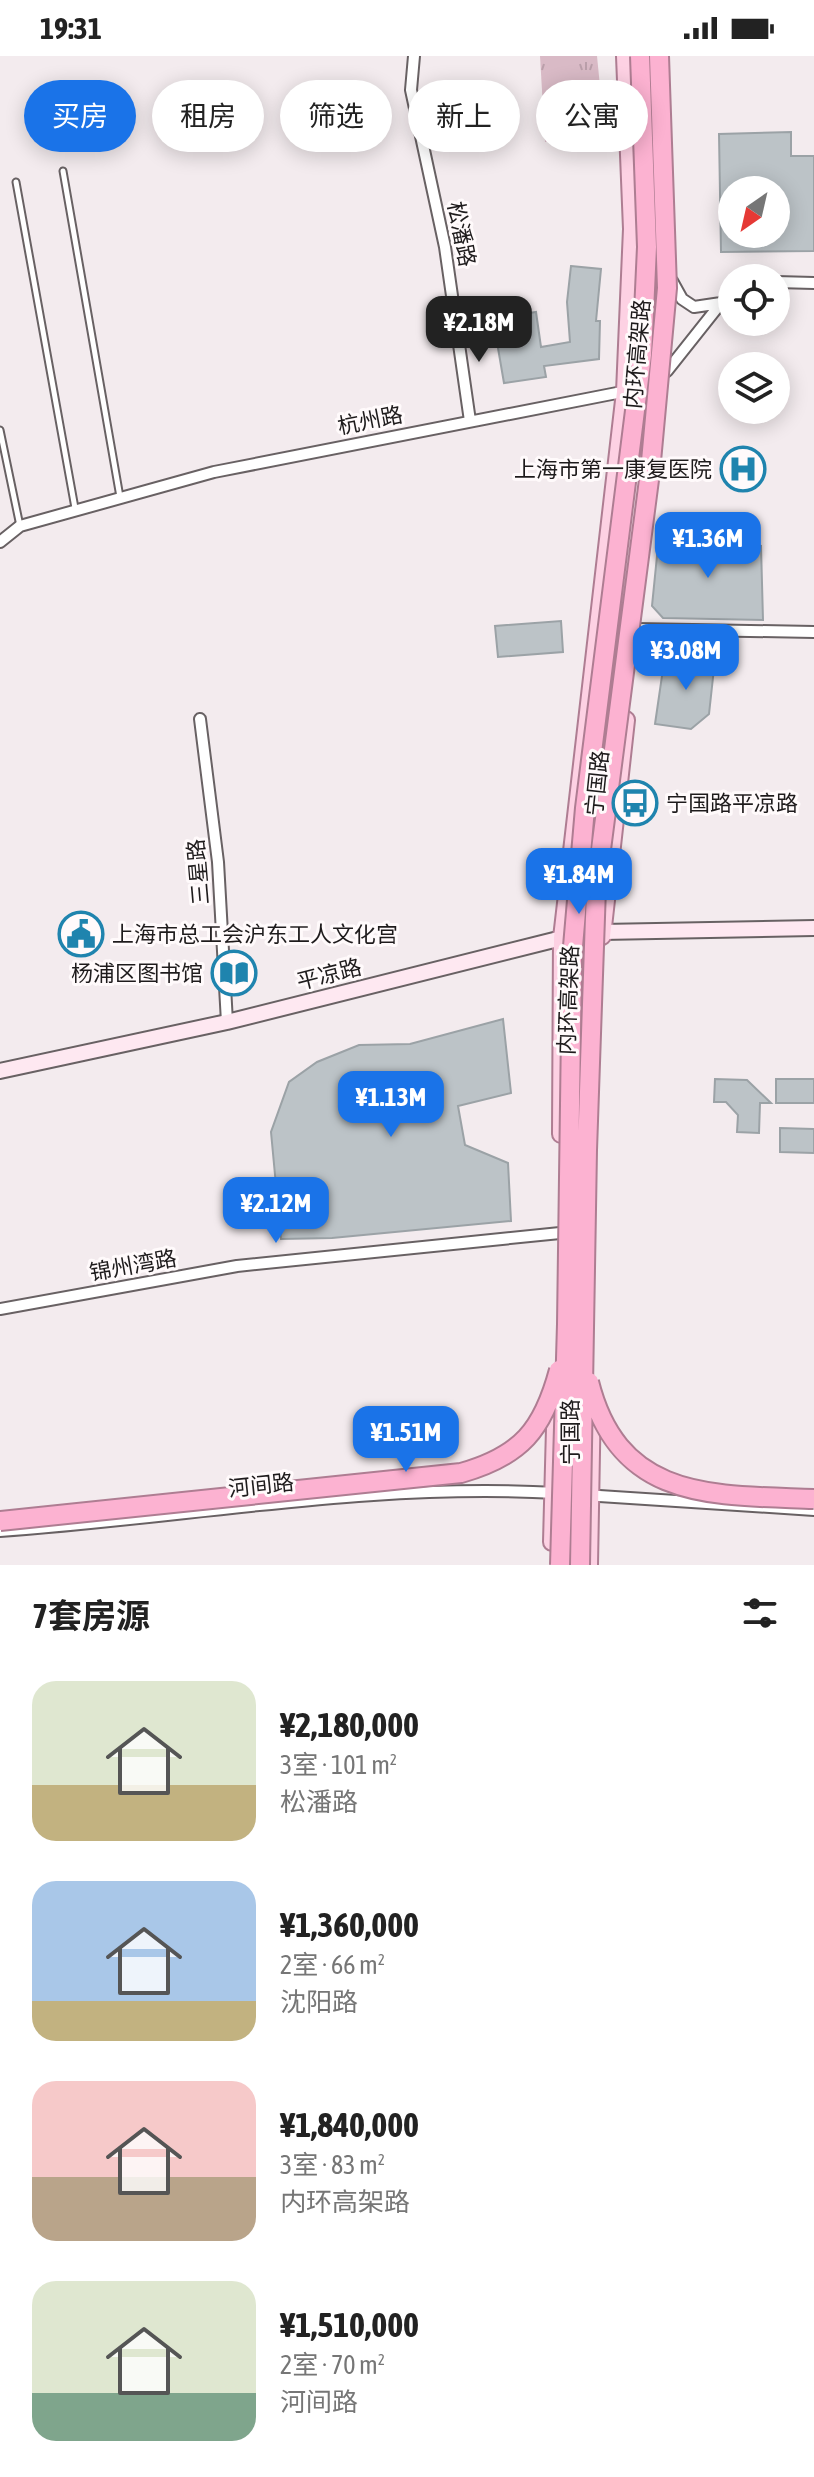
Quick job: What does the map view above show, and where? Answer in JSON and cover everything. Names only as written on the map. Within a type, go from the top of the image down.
[{"type":"highway","name":"内环高架路","points":[[560,1565],[572,958],[578,879],[631,462],[646,299],[640,56]]},
{"type":"highway","name":"内环高架路","points":[[580,1565],[587,1150],[596,888],[650,472],[667,288],[661,56]]},
{"type":"highway","points":[[0,1521],[432,1476],[483,1466],[517,1448],[542,1420],[557,1378],[567,1324]]},
{"type":"highway","points":[[586,1349],[593,1397],[604,1422],[623,1451],[653,1475],[702,1493],[814,1499]]},
{"type":"main road","name":"宁国路","points":[[552,1565],[560,1233],[562,938],[625,392],[632,229],[625,56]]},
{"type":"main road","name":"宁国路","points":[[589,1565],[592,1496],[592,1218],[602,932],[667,371],[671,276],[661,56]]},
{"type":"main road","name":"平凉路","points":[[0,1071],[227,1022],[562,938],[602,932],[814,928]]},
{"type":"street","name":"松潘路","points":[[414,56],[411,90],[445,247],[470,421]]},
{"type":"street","points":[[671,276],[675,289],[694,307],[718,303]]},
{"type":"street","points":[[790,282],[814,283]]},
{"type":"street","name":"杭州路","points":[[0,542],[20,526],[214,472],[625,392],[667,371],[718,307]]},
{"type":"street","points":[[636,629],[814,632]]},
{"type":"street","name":"三星路","points":[[200,719],[218,862],[227,1022]]},
{"type":"street","name":"锦州湾路","points":[[0,1309],[237,1266],[560,1233]]},
{"type":"street","name":"河间路","points":[[0,1531],[369,1493],[456,1489],[814,1510]]},
{"type":"lane","points":[[63,171],[120,497]]},
{"type":"lane","points":[[16,182],[76,509]]},
{"type":"lane","points":[[0,430],[20,526]]},
{"type":"green space","points":[[540,56],[597,56],[599,80],[541,80]]},
{"type":"building","points":[[791,132],[791,156],[814,156],[814,251],[721,252],[721,248],[790,248],[790,176],[720,176],[719,134]]},
{"type":"building","points":[[571,266],[601,269],[596,321],[600,321],[599,359],[544,366],[546,377],[504,383],[493,319],[536,312],[541,347],[570,342],[567,302]]},
{"type":"building","points":[[659,536],[761,546],[763,620],[663,618],[652,606]]},
{"type":"building","points":[[561,621],[563,652],[498,657],[495,626]]},
{"type":"building","points":[[681,654],[715,659],[709,714],[691,729],[655,724],[663,669]]},
{"type":"building","points":[[503,1019],[511,1093],[458,1106],[465,1145],[508,1163],[511,1221],[332,1238],[281,1239],[271,1132],[289,1082],[317,1062],[359,1045],[410,1044]]},
{"type":"building","points":[[715,1079],[747,1080],[771,1103],[760,1103],[759,1133],[737,1132],[738,1115],[726,1102],[714,1102]]},
{"type":"building","points":[[776,1079],[814,1079],[814,1103],[776,1103]]},
{"type":"building","points":[[780,1128],[814,1129],[814,1153],[780,1152]]},
{"type":"place","name":"上海市第一康复医院","points":[[743,469]]},
{"type":"place","name":"宁国路平凉路","points":[[635,803]]},
{"type":"place","name":"上海市总工会沪东工人文化宫","points":[[81,934]]},
{"type":"place","name":"杨浦区图书馆","points":[[234,973]]}]
